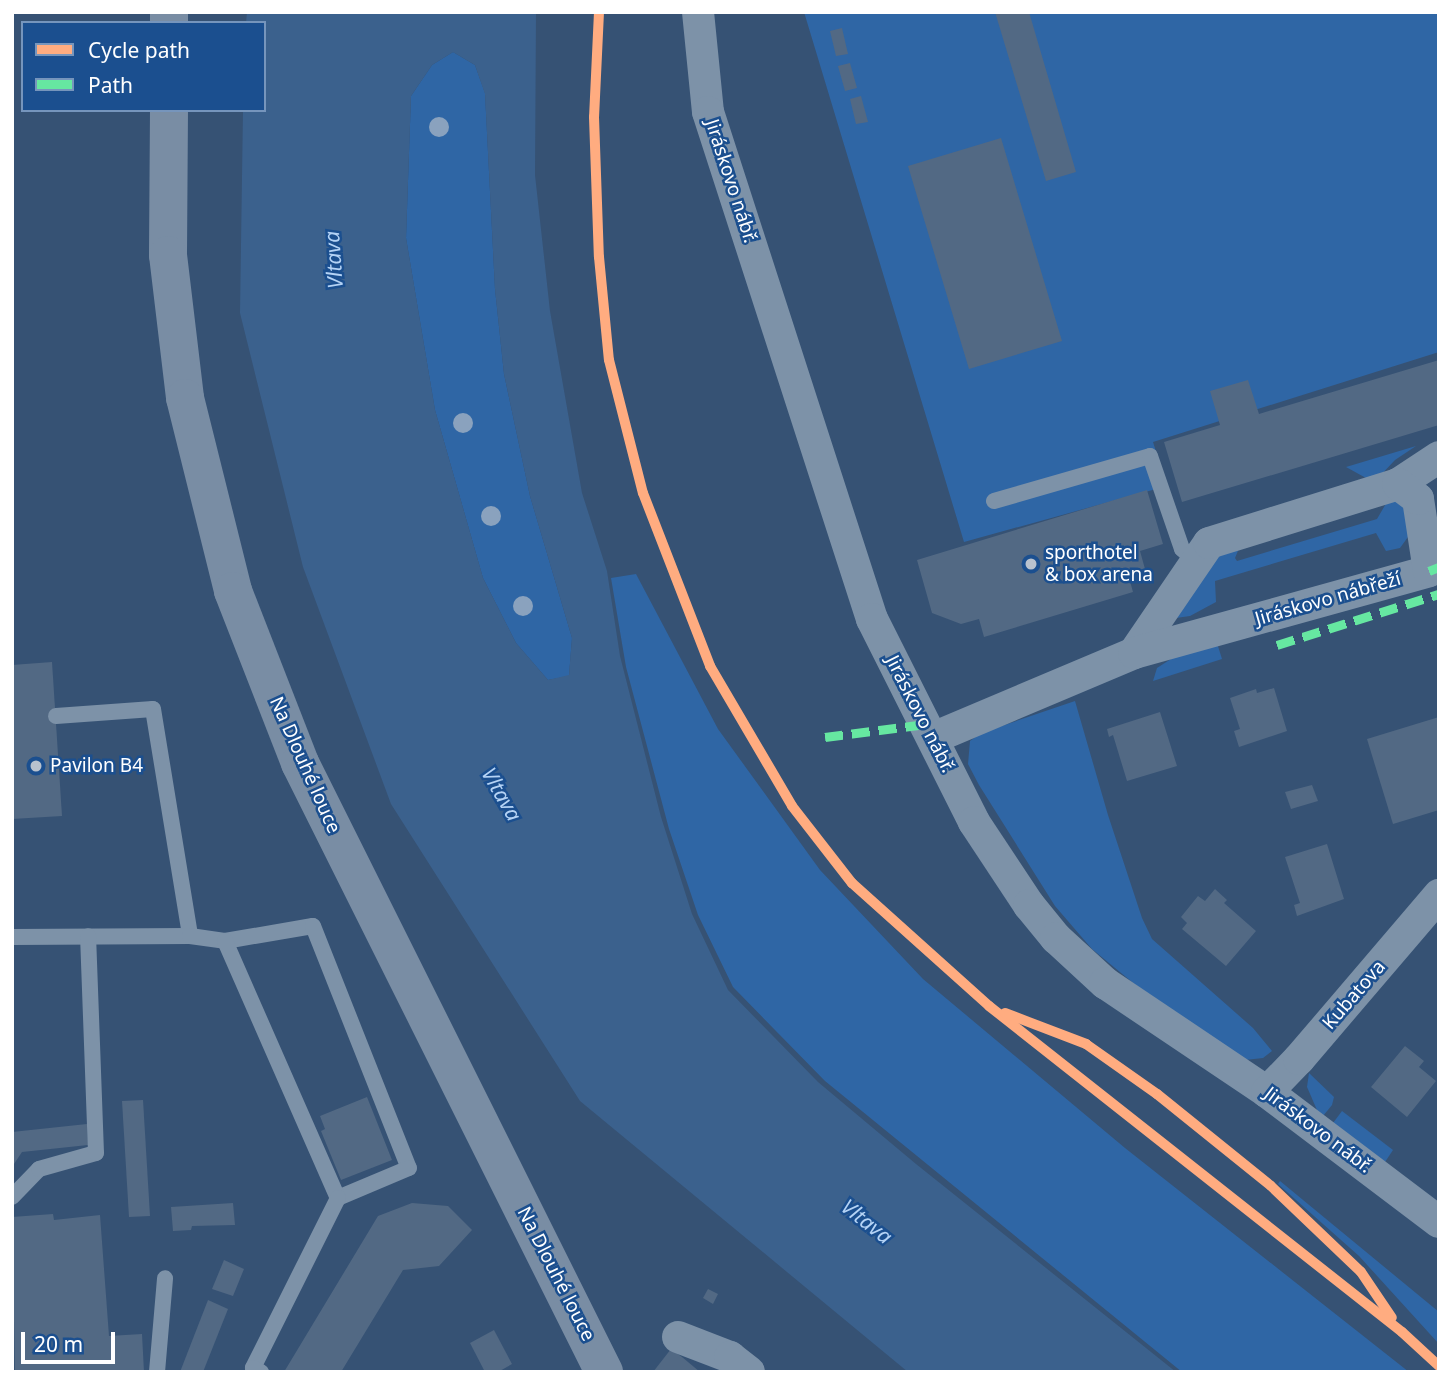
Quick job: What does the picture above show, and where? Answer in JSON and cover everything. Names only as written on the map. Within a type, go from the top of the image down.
[{"type":"main road","name":"Na Dlouhé louce","points":[[169,112],[168,255],[185,398],[233,591],[300,763],[604,1372]]},
{"type":"street","name":"Jiráskovo nábř.","points":[[698,12],[708,111],[872,620],[974,822],[1028,905],[1056,937],[1105,983],[1267,1092],[1439,1222]]},
{"type":"street","points":[[1134,653],[1209,542],[1398,484],[1439,457]]},
{"type":"street","name":"Jiráskovo nábřeží","points":[[933,738],[1134,653],[1429,571],[1418,499],[1398,484]]},
{"type":"street","name":"Kubatova","points":[[1267,1092],[1307,1051],[1436,899]]},
{"type":"street","points":[[678,1337],[730,1357],[749,1372]]},
{"type":"lane","points":[[994,501],[1150,456],[1182,550],[1196,561]]},
{"type":"lane","points":[[56,716],[153,709],[190,936]]},
{"type":"lane","points":[[12,937],[190,936],[225,941],[313,926],[409,1168],[338,1198],[255,1370]]},
{"type":"lane","points":[[12,1197],[39,1169],[96,1153],[88,936]]},
{"type":"lane","points":[[225,941],[338,1198]]},
{"type":"lane","points":[[157,1372],[165,1279]]},
{"type":"shaded area","points":[[804,12],[1439,12],[1439,352],[1153,442],[1167,486],[964,542]]},
{"type":"shaded area","points":[[453,52],[475,65],[485,93],[495,289],[504,374],[530,496],[572,638],[569,676],[548,680],[516,643],[483,578],[435,410],[406,238],[411,96],[432,65]]},
{"type":"shaded area","points":[[1416,446],[1395,460],[1379,477],[1366,478],[1346,467]]},
{"type":"shaded area","points":[[1398,494],[1413,530],[1400,548],[1386,551],[1376,533],[1215,581],[1216,602],[1190,616],[1176,618],[1211,552],[1243,539],[1235,558],[1237,561],[1377,519],[1391,495]]},
{"type":"shaded area","points":[[636,574],[718,729],[820,870],[923,979],[1125,1148],[1409,1372],[1182,1372],[825,1081],[733,987],[698,915],[669,829],[626,667],[611,578]]},
{"type":"shaded area","points":[[1202,639],[1217,643],[1222,659],[1153,681],[1157,668]]},
{"type":"shaded area","points":[[1075,701],[1108,815],[1142,918],[1152,939],[1253,1028],[1272,1051],[1263,1058],[1245,1060],[1166,1010],[1092,949],[1055,906],[979,785],[968,764],[970,741],[981,733]]},
{"type":"shaded area","points":[[1309,1073],[1334,1097],[1332,1105],[1323,1116],[1317,1110],[1307,1087]]},
{"type":"shaded area","points":[[1342,1111],[1393,1150],[1385,1162],[1333,1123]]},
{"type":"shaded area","points":[[1280,1181],[1439,1312],[1439,1344],[1359,1256],[1278,1184]]},
{"type":"water","name":"Vltava","points":[[247,12],[536,12],[535,175],[550,311],[582,493],[607,571],[620,656],[661,817],[692,914],[728,990],[818,1082],[1176,1372],[908,1372],[580,1101],[391,804],[303,567],[240,313],[243,112],[266,112],[266,21],[246,21]],"holes":[[[453,52],[475,65],[485,94],[495,289],[504,374],[530,496],[572,638],[569,675],[548,680],[516,643],[483,578],[435,410],[406,238],[411,96],[432,65]]]},
{"type":"building","points":[[995,12],[1029,12],[1076,172],[1046,181]]},
{"type":"building","points":[[842,28],[848,54],[836,56],[830,31]]},
{"type":"building","points":[[850,63],[857,88],[845,91],[838,66]]},
{"type":"building","points":[[861,96],[868,122],[856,124],[850,99]]},
{"type":"building","points":[[1001,138],[1062,341],[969,369],[908,166]]},
{"type":"building","points":[[1439,360],[1439,425],[1182,502],[1164,442],[1220,425],[1210,391],[1248,380],[1259,414]]},
{"type":"building","name":"sporthotel & box arena","points":[[1147,490],[1163,544],[1140,551],[1145,569],[1128,574],[1133,592],[984,637],[979,619],[961,624],[932,613],[917,560]]},
{"type":"building","name":"Pavilon B4","points":[[52,662],[62,816],[12,819],[12,665]]},
{"type":"building","points":[[1274,688],[1287,731],[1239,747],[1234,731],[1240,729],[1230,698],[1256,689],[1257,693]]},
{"type":"building","points":[[1160,712],[1177,766],[1127,781],[1113,735],[1109,737],[1107,729]]},
{"type":"building","points":[[1439,717],[1439,810],[1393,824],[1367,739]]},
{"type":"building","points":[[1312,785],[1318,801],[1291,809],[1285,792]]},
{"type":"building","points":[[1327,844],[1344,899],[1297,916],[1294,905],[1300,903],[1285,857]]},
{"type":"building","points":[[1215,889],[1227,900],[1224,903],[1256,931],[1226,966],[1182,929],[1187,923],[1181,917],[1198,896],[1205,901]]},
{"type":"building","points":[[1405,1046],[1424,1061],[1419,1067],[1436,1081],[1407,1117],[1371,1087]]},
{"type":"building","points":[[367,1097],[392,1160],[341,1180],[321,1131],[325,1129],[320,1116]]},
{"type":"building","points":[[143,1100],[150,1216],[129,1217],[122,1101]]},
{"type":"building","points":[[87,1124],[88,1145],[22,1152],[12,1167],[12,1132]]},
{"type":"building","points":[[233,1203],[235,1225],[192,1226],[191,1230],[173,1231],[171,1207]]},
{"type":"building","points":[[412,1203],[448,1206],[472,1230],[439,1266],[403,1270],[341,1372],[284,1372],[378,1216]]},
{"type":"building","points":[[53,1214],[54,1220],[100,1215],[109,1336],[142,1334],[144,1372],[15,1372],[12,1217]]},
{"type":"building","points":[[224,1260],[244,1269],[233,1296],[212,1289]]},
{"type":"building","points":[[708,1289],[718,1294],[713,1304],[703,1298]]},
{"type":"building","points":[[208,1300],[228,1309],[203,1372],[180,1372]]},
{"type":"building","points":[[494,1330],[512,1364],[498,1372],[485,1372],[470,1343]]},
{"type":"building","points":[[671,1349],[682,1357],[700,1372],[653,1372]]},
{"type":"marked path","points":[[1429,571],[1439,567]]},
{"type":"marked path","points":[[1277,645],[1439,594]]},
{"type":"marked path","points":[[825,737],[926,724]]},
{"type":"cycle path","points":[[599,12],[594,117],[599,257],[609,360],[643,493],[710,666],[792,806],[852,883],[989,1006],[1402,1332],[1439,1366]]},
{"type":"cycle path","points":[[1005,1013],[1086,1044],[1157,1094],[1271,1186],[1361,1272],[1392,1318]]},
{"type":"place","name":"sporthotel & box arena","points":[[1031,564]]},
{"type":"place","name":"Pavilon B4","points":[[36,766]]}]
